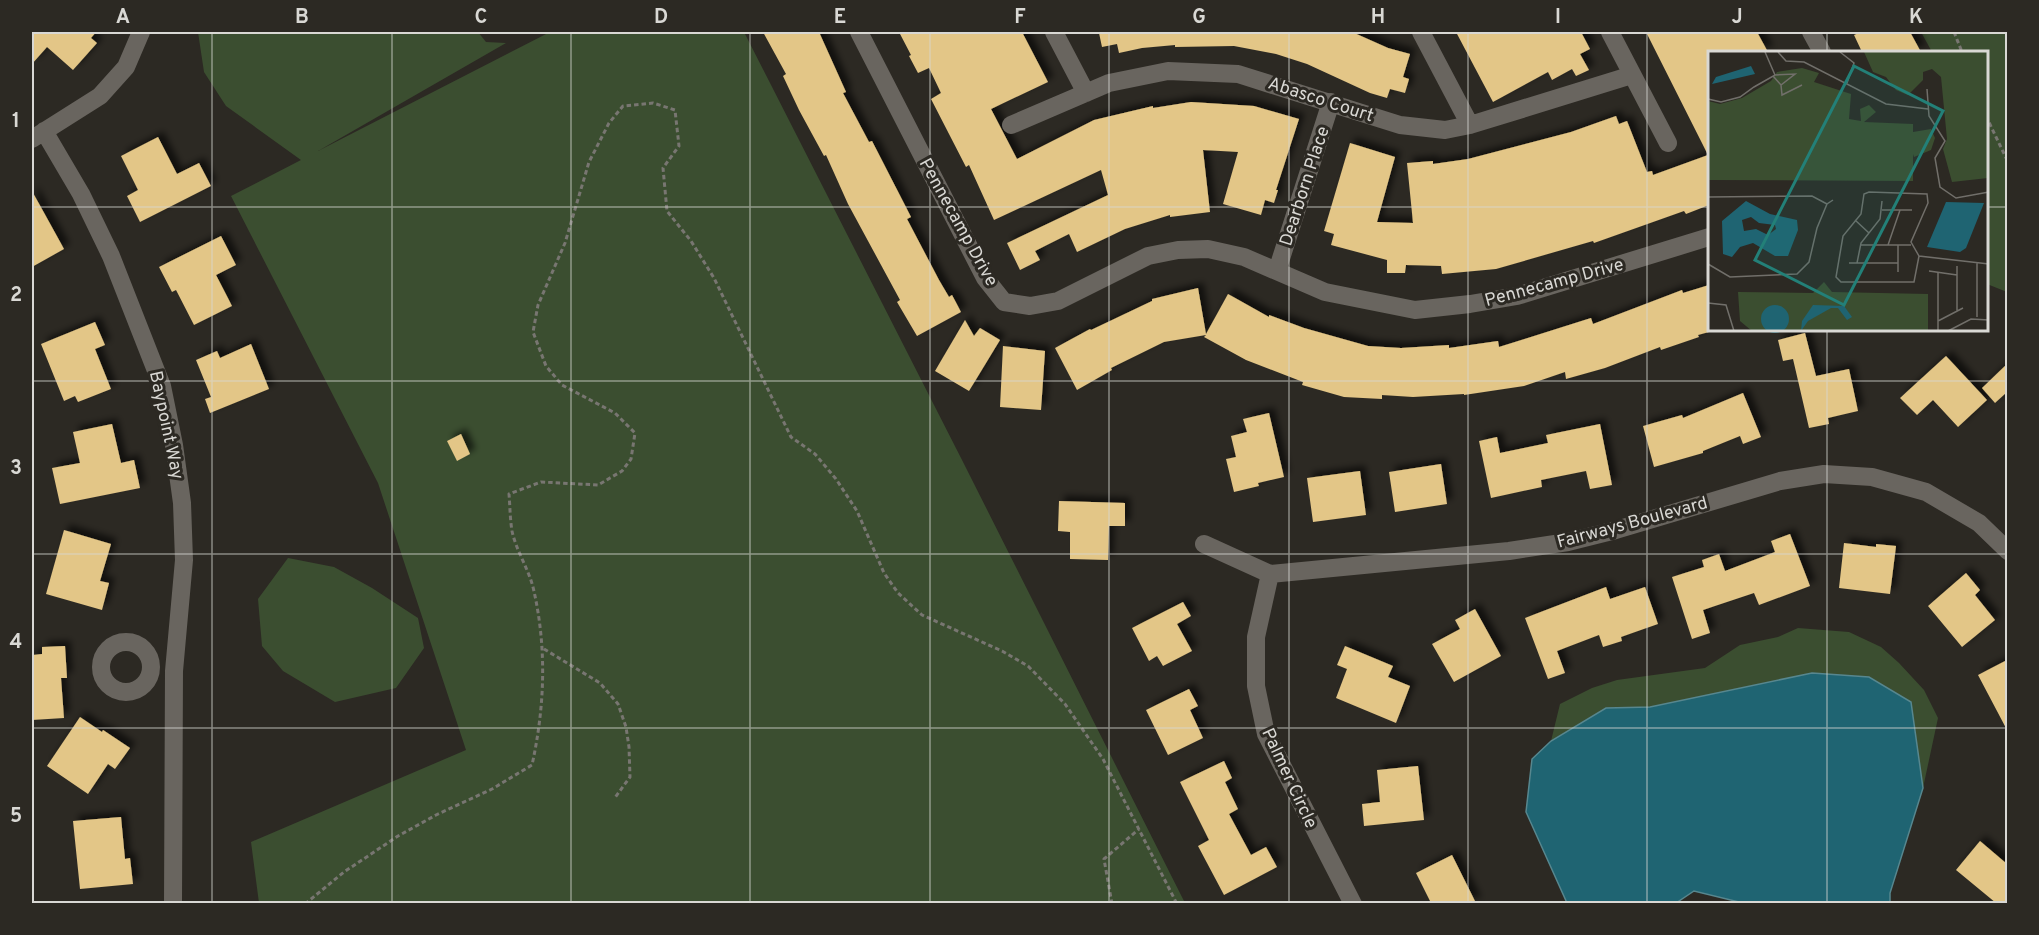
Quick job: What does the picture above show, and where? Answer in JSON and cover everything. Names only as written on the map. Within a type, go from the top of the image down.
[{"type":"street","points":[[38,135],[100,96],[126,67],[141,32]]},
{"type":"street","name":"Pennecamp Drive","points":[[859,32],[985,278],[1004,302],[1030,306],[1058,301],[1148,256],[1178,250],[1208,249],[1244,257],[1325,292],[1415,310],[1517,296],[1708,237]]},
{"type":"street","points":[[1054,32],[1086,93]]},
{"type":"street","points":[[1421,32],[1470,125]]},
{"type":"street","points":[[1610,32],[1668,143]]},
{"type":"street","points":[[1811,32],[1821,51]]},
{"type":"street","name":"Abasco Court","points":[[1011,125],[1109,83],[1168,71],[1238,74],[1400,125],[1445,130],[1470,125],[1632,75]]},
{"type":"street","name":"Dearborn Place","points":[[1277,271],[1331,102]]},
{"type":"street","name":"Baypoint Way","points":[[38,135],[81,194],[111,256],[162,386],[174,445],[182,514],[184,560],[174,671],[173,903]]},
{"type":"street","name":"Fairways Boulevard","points":[[1204,544],[1270,574],[1390,564],[1568,542],[1780,481],[1824,474],[1872,477],[1926,492],[1978,523],[2007,550]]},
{"type":"street","name":"Palmer Circle","points":[[1270,574],[1256,637],[1256,686],[1266,734],[1353,903]]},
{"type":"street","points":[[150,671],[174,671]]},
{"type":"path","points":[[1954,32],[1962,51]]},
{"type":"path","points":[[305,903],[344,872],[398,836],[492,789],[532,765],[542,700],[544,649],[532,586],[512,531],[509,494],[542,482],[598,485],[622,471],[631,459],[635,433],[615,413],[562,385],[546,366],[532,332],[538,305],[565,243],[589,162],[609,123],[624,106],[653,103],[675,110],[678,146],[663,168],[667,211],[691,241],[714,278],[791,437],[815,454],[836,479],[856,511],[884,573],[898,593],[922,615],[1002,651],[1028,666],[1065,704],[1103,759],[1177,903]]},
{"type":"path","points":[[1988,121],[2007,162]]},
{"type":"path","points":[[544,649],[600,683],[618,704],[626,727],[630,777],[614,799]]},
{"type":"path","points":[[1112,903],[1104,859],[1139,829]]},
{"type":"green space","points":[[198,32],[478,32],[486,42],[506,43],[318,151],[550,32],[744,32],[1185,903],[259,903],[251,842],[466,750],[378,483],[231,196],[301,160],[226,106],[204,72]]},
{"type":"green space","points":[[1921,32],[2007,32],[2007,292],[1988,284],[1988,51],[1931,51]]},
{"type":"green space","points":[[288,558],[334,567],[418,618],[424,648],[396,688],[335,702],[283,671],[262,646],[258,599]]},
{"type":"green space","points":[[1798,628],[1849,632],[1881,647],[1924,690],[1938,718],[1923,788],[1911,702],[1869,677],[1812,673],[1650,707],[1606,708],[1551,741],[1560,704],[1592,688],[1617,680],[1705,668],[1740,645],[1778,637]]},
{"type":"water","points":[[1812,673],[1869,677],[1911,702],[1923,788],[1890,893],[1890,903],[1743,903],[1694,891],[1676,903],[1567,903],[1526,812],[1532,759],[1551,741],[1606,708],[1650,707]]},
{"type":"building","points":[[32,32],[96,32],[91,38],[97,43],[73,70],[47,47],[32,64]]},
{"type":"building","points":[[763,32],[819,32],[846,92],[843,93],[869,142],[872,141],[911,217],[907,219],[939,280],[949,297],[952,295],[961,312],[917,336],[897,302],[900,300],[848,204],[826,155],[824,156],[799,110],[783,76],[786,74]]},
{"type":"building","points":[[899,32],[1022,32],[1048,82],[991,109],[1017,159],[1094,120],[1153,106],[1153,108],[1191,102],[1254,106],[1299,119],[1274,203],[1265,200],[1261,215],[1223,204],[1238,152],[1203,150],[1210,212],[1170,217],[1170,215],[1125,229],[1077,252],[1069,234],[1035,251],[1040,260],[1020,270],[1007,243],[1108,195],[1101,170],[994,220],[969,165],[966,167],[931,99],[941,93],[929,68],[918,73]]},
{"type":"building","points":[[1352,32],[1388,48],[1410,54],[1403,77],[1409,79],[1405,93],[1390,89],[1387,98],[1370,93],[1307,64],[1276,54],[1234,46],[1175,47],[1175,45],[1119,53],[1117,44],[1102,47],[1099,33]]},
{"type":"building","points":[[1456,32],[1581,32],[1590,49],[1580,54],[1589,70],[1576,76],[1572,69],[1552,80],[1548,72],[1493,102]]},
{"type":"building","points":[[1646,32],[1757,32],[1767,51],[1708,51],[1708,155]]},
{"type":"building","points":[[1861,32],[1910,32],[1920,51],[1862,51],[1854,35]]},
{"type":"building","points":[[1616,116],[1619,124],[1627,121],[1647,172],[1652,171],[1653,175],[1708,155],[1708,205],[1686,214],[1684,211],[1594,243],[1593,241],[1496,269],[1442,274],[1441,266],[1406,265],[1405,273],[1387,273],[1387,260],[1331,245],[1334,234],[1324,231],[1350,143],[1395,157],[1377,222],[1413,223],[1407,163],[1433,161],[1433,164],[1468,159],[1571,132]]},
{"type":"building","points":[[158,137],[177,174],[199,163],[211,186],[140,222],[127,196],[138,190],[121,156]]},
{"type":"building","points":[[32,191],[64,249],[32,267]]},
{"type":"building","points":[[221,236],[236,265],[216,275],[232,306],[194,325],[176,290],[172,292],[159,267]]},
{"type":"building","points":[[1708,285],[1709,332],[1661,350],[1660,347],[1605,368],[1566,379],[1565,372],[1524,386],[1464,395],[1413,397],[1382,395],[1382,399],[1344,397],[1302,385],[1303,382],[1246,360],[1204,337],[1206,335],[1164,342],[1111,368],[1112,370],[1077,390],[1055,348],[1152,299],[1198,288],[1206,334],[1228,294],[1269,317],[1269,315],[1304,328],[1368,346],[1401,348],[1449,345],[1449,348],[1498,341],[1499,347],[1591,318],[1593,324],[1682,290],[1683,293]]},
{"type":"building","points":[[965,320],[974,336],[980,328],[1000,340],[969,391],[935,371]]},
{"type":"building","points":[[95,322],[105,345],[95,349],[111,389],[78,402],[75,396],[64,401],[41,344]]},
{"type":"building","points":[[1805,333],[1816,376],[1849,369],[1858,411],[1828,418],[1829,424],[1809,428],[1793,359],[1783,361],[1778,340]]},
{"type":"building","points":[[251,344],[269,389],[210,413],[205,399],[211,397],[196,360],[217,351],[220,358]]},
{"type":"building","points":[[1003,346],[1045,351],[1041,410],[1000,407]]},
{"type":"building","points":[[1946,356],[1987,400],[1958,427],[1933,400],[1917,415],[1900,398]]},
{"type":"building","points":[[2007,364],[2007,392],[1995,403],[1982,388]]},
{"type":"building","points":[[1743,393],[1761,437],[1743,444],[1740,436],[1703,451],[1703,453],[1654,467],[1643,426],[1682,415],[1683,418]]},
{"type":"building","points":[[1269,413],[1284,477],[1234,492],[1226,459],[1236,457],[1231,436],[1247,432],[1243,419]]},
{"type":"building","points":[[112,424],[121,463],[134,460],[140,488],[60,504],[52,468],[80,463],[73,432]]},
{"type":"building","points":[[1600,424],[1612,485],[1590,489],[1586,471],[1541,480],[1542,487],[1491,498],[1479,441],[1497,437],[1500,453],[1548,443],[1546,435]]},
{"type":"building","points":[[461,434],[470,454],[457,461],[447,441]]},
{"type":"building","points":[[1441,464],[1447,504],[1395,512],[1389,472]]},
{"type":"building","points":[[1360,471],[1366,515],[1313,522],[1307,478]]},
{"type":"building","points":[[1059,501],[1125,503],[1125,526],[1109,526],[1108,560],[1070,559],[1070,532],[1058,531]]},
{"type":"building","points":[[64,530],[111,544],[100,581],[109,583],[102,610],[46,594]]},
{"type":"building","points":[[1790,534],[1810,586],[1759,605],[1754,593],[1703,610],[1710,633],[1692,639],[1672,577],[1704,567],[1702,560],[1719,554],[1725,571],[1775,552],[1771,541]]},
{"type":"building","points":[[1844,543],[1876,547],[1876,544],[1896,546],[1890,594],[1839,588]]},
{"type":"building","points":[[1966,573],[1980,590],[1975,595],[1995,620],[1962,647],[1928,606]]},
{"type":"building","points":[[1606,587],[1610,599],[1645,587],[1658,624],[1621,637],[1622,641],[1603,647],[1599,635],[1557,651],[1565,673],[1548,679],[1525,618]]},
{"type":"building","points":[[1183,602],[1191,616],[1177,624],[1192,651],[1163,666],[1157,656],[1149,661],[1132,628]]},
{"type":"building","points":[[1475,609],[1501,656],[1454,682],[1432,644],[1460,629],[1455,620]]},
{"type":"building","points":[[65,646],[67,678],[61,678],[64,718],[32,720],[32,655],[42,654],[42,647]]},
{"type":"building","points":[[1345,646],[1393,666],[1388,677],[1410,686],[1396,723],[1336,698],[1347,669],[1337,665]]},
{"type":"building","points":[[2007,660],[2007,730],[1978,675]]},
{"type":"building","points":[[1189,689],[1198,706],[1190,710],[1203,738],[1168,755],[1146,710]]},
{"type":"building","points":[[80,717],[130,748],[115,769],[108,764],[88,794],[47,766]]},
{"type":"building","points":[[1224,761],[1232,778],[1225,782],[1238,809],[1229,814],[1251,855],[1266,847],[1277,867],[1224,895],[1198,846],[1209,840],[1180,782]]},
{"type":"building","points":[[1418,766],[1424,820],[1364,826],[1362,804],[1380,802],[1377,770]]},
{"type":"building","points":[[121,817],[125,859],[130,858],[133,884],[80,889],[73,821]]},
{"type":"building","points":[[1980,841],[2007,864],[2007,903],[1996,903],[1956,870]]},
{"type":"building","points":[[1452,855],[1476,903],[1431,903],[1416,873]]}]
